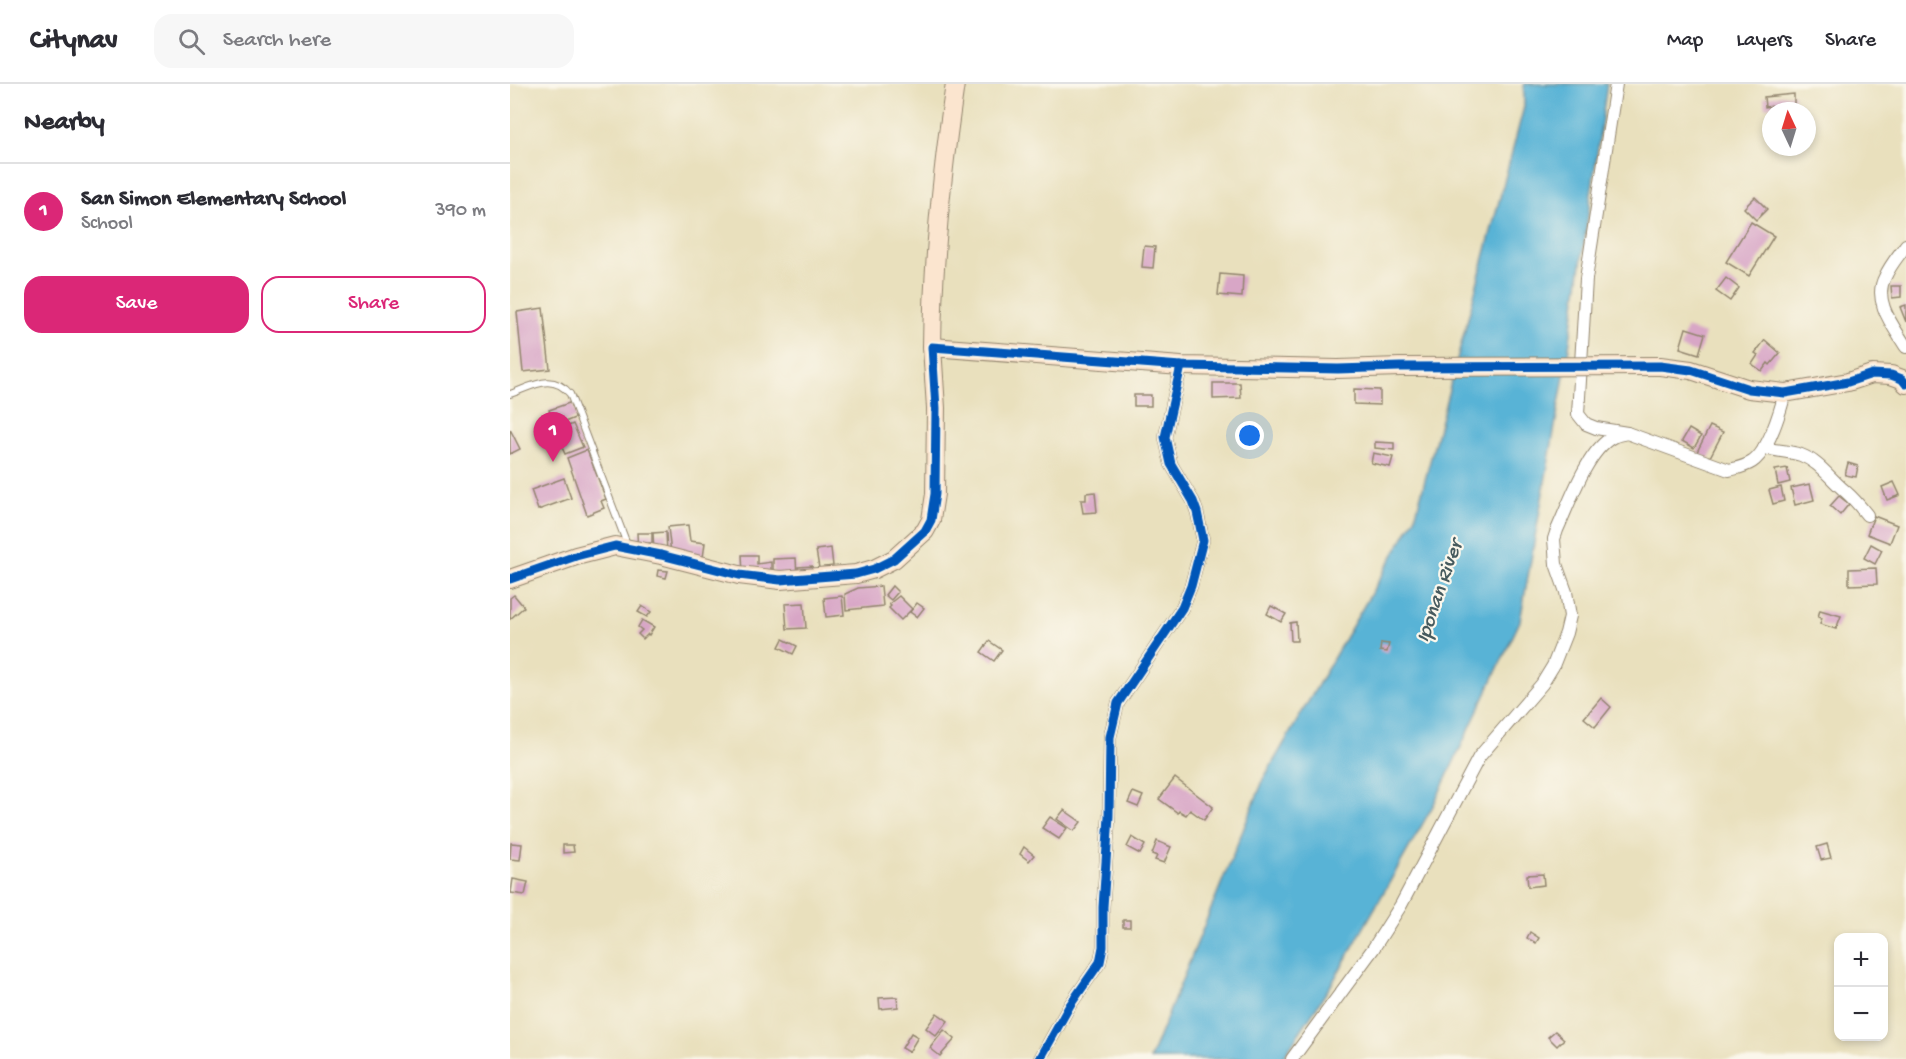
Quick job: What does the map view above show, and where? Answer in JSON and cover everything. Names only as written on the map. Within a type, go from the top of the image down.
[{"type":"street","points":[[510,579],[615,546],[628,547],[739,575],[780,580],[856,574],[894,559],[925,531],[931,520],[935,494],[936,408],[932,347],[933,297],[946,147],[955,84]]},
{"type":"street","points":[[1616,84],[1586,279],[1578,414],[1586,424],[1596,428],[1627,433],[1729,470],[1742,468],[1754,461],[1764,448],[1785,393]]},
{"type":"street","points":[[1906,245],[1884,277],[1881,296],[1889,319],[1906,347]]},
{"type":"street","points":[[932,347],[1181,366],[1338,369],[1660,366],[1691,370],[1749,389],[1785,393],[1848,382],[1872,374],[1891,375],[1906,384]]},
{"type":"street","points":[[1040,1059],[1070,1005],[1100,962],[1103,947],[1103,907],[1109,816],[1110,737],[1118,703],[1182,608],[1194,576],[1203,540],[1193,501],[1171,464],[1165,437],[1181,366]]},
{"type":"street","points":[[1292,1059],[1373,949],[1401,905],[1479,757],[1542,684],[1553,666],[1570,616],[1566,592],[1556,564],[1554,539],[1591,459],[1602,445],[1612,438],[1627,433]]},
{"type":"street","points":[[1764,448],[1802,456],[1814,462],[1851,495],[1867,514]]},
{"type":"lane","points":[[510,394],[546,381],[558,383],[570,394],[628,547]]},
{"type":"water","name":"Iponan River","points":[[1524,84],[1607,84],[1568,354],[1520,621],[1434,804],[1331,985],[1282,1059],[1150,1059],[1265,776],[1415,518],[1524,107]]},
{"type":"building","points":[[1794,94],[1794,102],[1764,102],[1764,97]]},
{"type":"building","points":[[1755,197],[1767,209],[1756,220],[1744,208]]},
{"type":"building","points":[[1751,222],[1774,236],[1749,276],[1726,262]]},
{"type":"building","points":[[1144,246],[1155,247],[1153,268],[1142,267]]},
{"type":"building","points":[[1220,274],[1243,276],[1242,297],[1218,295]]},
{"type":"building","points":[[1726,278],[1739,288],[1730,301],[1716,291]]},
{"type":"building","points":[[1891,286],[1901,286],[1901,297],[1892,298]]},
{"type":"building","points":[[1906,305],[1906,322],[1900,307]]},
{"type":"building","points":[[543,308],[550,369],[523,372],[517,312]]},
{"type":"building","points":[[1686,328],[1705,334],[1699,354],[1680,348]]},
{"type":"building","points":[[1765,340],[1780,353],[1762,371],[1752,364],[1758,355],[1755,353]]},
{"type":"building","points":[[1213,383],[1240,383],[1241,398],[1213,399]]},
{"type":"building","points":[[1354,389],[1380,390],[1380,405],[1354,404]]},
{"type":"building","points":[[1134,395],[1151,395],[1151,406],[1134,406]]},
{"type":"building","points":[[572,402],[577,417],[555,426],[549,410]]},
{"type":"building","points":[[573,424],[583,447],[565,454],[555,432]]},
{"type":"building","points":[[1710,426],[1723,432],[1709,459],[1697,452]]},
{"type":"building","points":[[510,429],[520,449],[510,454]]},
{"type":"building","points":[[1689,429],[1701,436],[1694,448],[1682,441]]},
{"type":"building","points":[[1375,442],[1394,443],[1394,450],[1375,448]]},
{"type":"building","points":[[587,450],[606,499],[601,501],[604,508],[587,515],[567,458]]},
{"type":"building","points":[[1373,453],[1393,457],[1390,467],[1371,463]]},
{"type":"building","points":[[1848,463],[1858,466],[1856,477],[1845,475]]},
{"type":"building","points":[[1787,468],[1790,482],[1778,485],[1775,470]]},
{"type":"building","points":[[564,478],[571,498],[538,510],[531,490]]},
{"type":"building","points":[[1894,482],[1900,495],[1887,500],[1882,487]]},
{"type":"building","points":[[1810,484],[1814,500],[1795,505],[1791,488]]},
{"type":"building","points":[[1781,487],[1784,501],[1773,504],[1769,490]]},
{"type":"building","points":[[1095,492],[1097,512],[1083,513],[1081,500],[1086,500],[1086,493]]},
{"type":"building","points":[[1839,496],[1849,504],[1840,515],[1830,506]]},
{"type":"building","points":[[1874,516],[1897,525],[1890,543],[1867,534]]},
{"type":"building","points":[[688,525],[690,541],[705,543],[702,565],[672,562],[668,527]]},
{"type":"building","points":[[666,532],[667,553],[654,554],[653,533]]},
{"type":"building","points":[[637,533],[652,533],[652,543],[649,543],[650,552],[638,552]]},
{"type":"building","points":[[1871,544],[1882,550],[1875,564],[1864,558]]},
{"type":"building","points":[[831,548],[833,566],[819,568],[816,550]]},
{"type":"building","points":[[742,555],[757,555],[757,564],[771,562],[771,572],[743,574]]},
{"type":"building","points":[[796,558],[797,577],[773,577],[773,559]]},
{"type":"building","points":[[812,566],[813,579],[799,580],[798,567]]},
{"type":"building","points":[[1876,568],[1877,584],[1849,585],[1849,569]]},
{"type":"building","points":[[658,570],[668,571],[666,578],[657,576]]},
{"type":"building","points":[[881,586],[883,606],[846,610],[845,594],[858,588]]},
{"type":"building","points":[[892,586],[898,592],[891,600],[885,595]]},
{"type":"building","points":[[514,595],[524,607],[510,619],[510,598]]},
{"type":"building","points":[[842,596],[844,615],[826,617],[824,598]]},
{"type":"building","points":[[899,596],[912,609],[901,620],[889,608],[891,606],[889,604]]},
{"type":"building","points":[[804,603],[806,628],[787,629],[785,604]]},
{"type":"building","points":[[917,603],[924,608],[917,617],[910,612]]},
{"type":"building","points":[[642,606],[651,612],[647,617],[638,612]]},
{"type":"building","points":[[1271,606],[1286,614],[1281,622],[1267,614]]},
{"type":"building","points":[[1820,610],[1841,616],[1836,629],[1820,624],[1822,618],[1818,617]]},
{"type":"building","points":[[642,620],[654,627],[643,639],[638,634],[642,630],[638,627]]},
{"type":"building","points":[[1296,622],[1297,641],[1291,641],[1290,623]]},
{"type":"building","points":[[783,639],[797,646],[793,654],[779,647]]},
{"type":"building","points":[[989,641],[1002,650],[994,661],[981,652]]},
{"type":"building","points":[[1381,643],[1389,644],[1387,652],[1380,651]]},
{"type":"building","points":[[1601,698],[1611,707],[1595,727],[1584,718]]},
{"type":"building","points":[[1175,778],[1213,807],[1204,820],[1190,810],[1186,815],[1179,811],[1178,813],[1159,799]]},
{"type":"building","points":[[1133,792],[1143,796],[1138,807],[1128,803]]},
{"type":"building","points":[[1064,810],[1081,822],[1074,831],[1057,819]]},
{"type":"building","points":[[1050,817],[1067,828],[1059,839],[1042,828]]},
{"type":"building","points":[[1132,837],[1145,845],[1140,854],[1127,847]]},
{"type":"building","points":[[1157,841],[1171,847],[1164,863],[1155,860],[1157,856],[1152,854]]},
{"type":"building","points":[[511,843],[522,844],[520,860],[510,859]]},
{"type":"building","points":[[1827,844],[1831,858],[1821,860],[1817,847]]},
{"type":"building","points":[[563,845],[573,845],[574,852],[563,853]]},
{"type":"building","points":[[1024,847],[1034,855],[1029,861],[1020,854]]},
{"type":"building","points":[[1543,874],[1544,885],[1528,887],[1527,875]]},
{"type":"building","points":[[513,879],[528,882],[525,895],[511,893]]},
{"type":"building","points":[[1123,920],[1130,920],[1130,927],[1123,927]]},
{"type":"building","points":[[1530,932],[1539,938],[1536,943],[1527,938]]},
{"type":"building","points":[[897,997],[898,1007],[880,1009],[879,998]]},
{"type":"building","points":[[937,1013],[948,1021],[936,1036],[926,1028]]},
{"type":"building","points":[[944,1030],[955,1039],[940,1056],[930,1048]]},
{"type":"building","points":[[1555,1031],[1564,1039],[1557,1046],[1548,1037]]},
{"type":"building","points":[[911,1033],[918,1037],[909,1052],[902,1048]]},
{"type":"cycle path","points":[[510,579],[576,556],[615,546],[739,575],[780,580],[856,574],[874,569],[894,559],[925,531],[931,520],[935,494],[936,408],[932,347],[1181,366],[1338,369],[1660,366],[1691,370],[1749,389],[1785,393],[1848,382],[1872,374],[1891,375],[1902,379],[1906,384]]},
{"type":"cycle path","points":[[1040,1059],[1070,1005],[1100,962],[1103,947],[1103,907],[1109,816],[1110,737],[1118,703],[1182,608],[1191,586],[1203,540],[1193,501],[1171,464],[1165,437],[1181,366]]},
{"type":"place","name":"San Simon Elementary School","points":[[553,462]]}]
